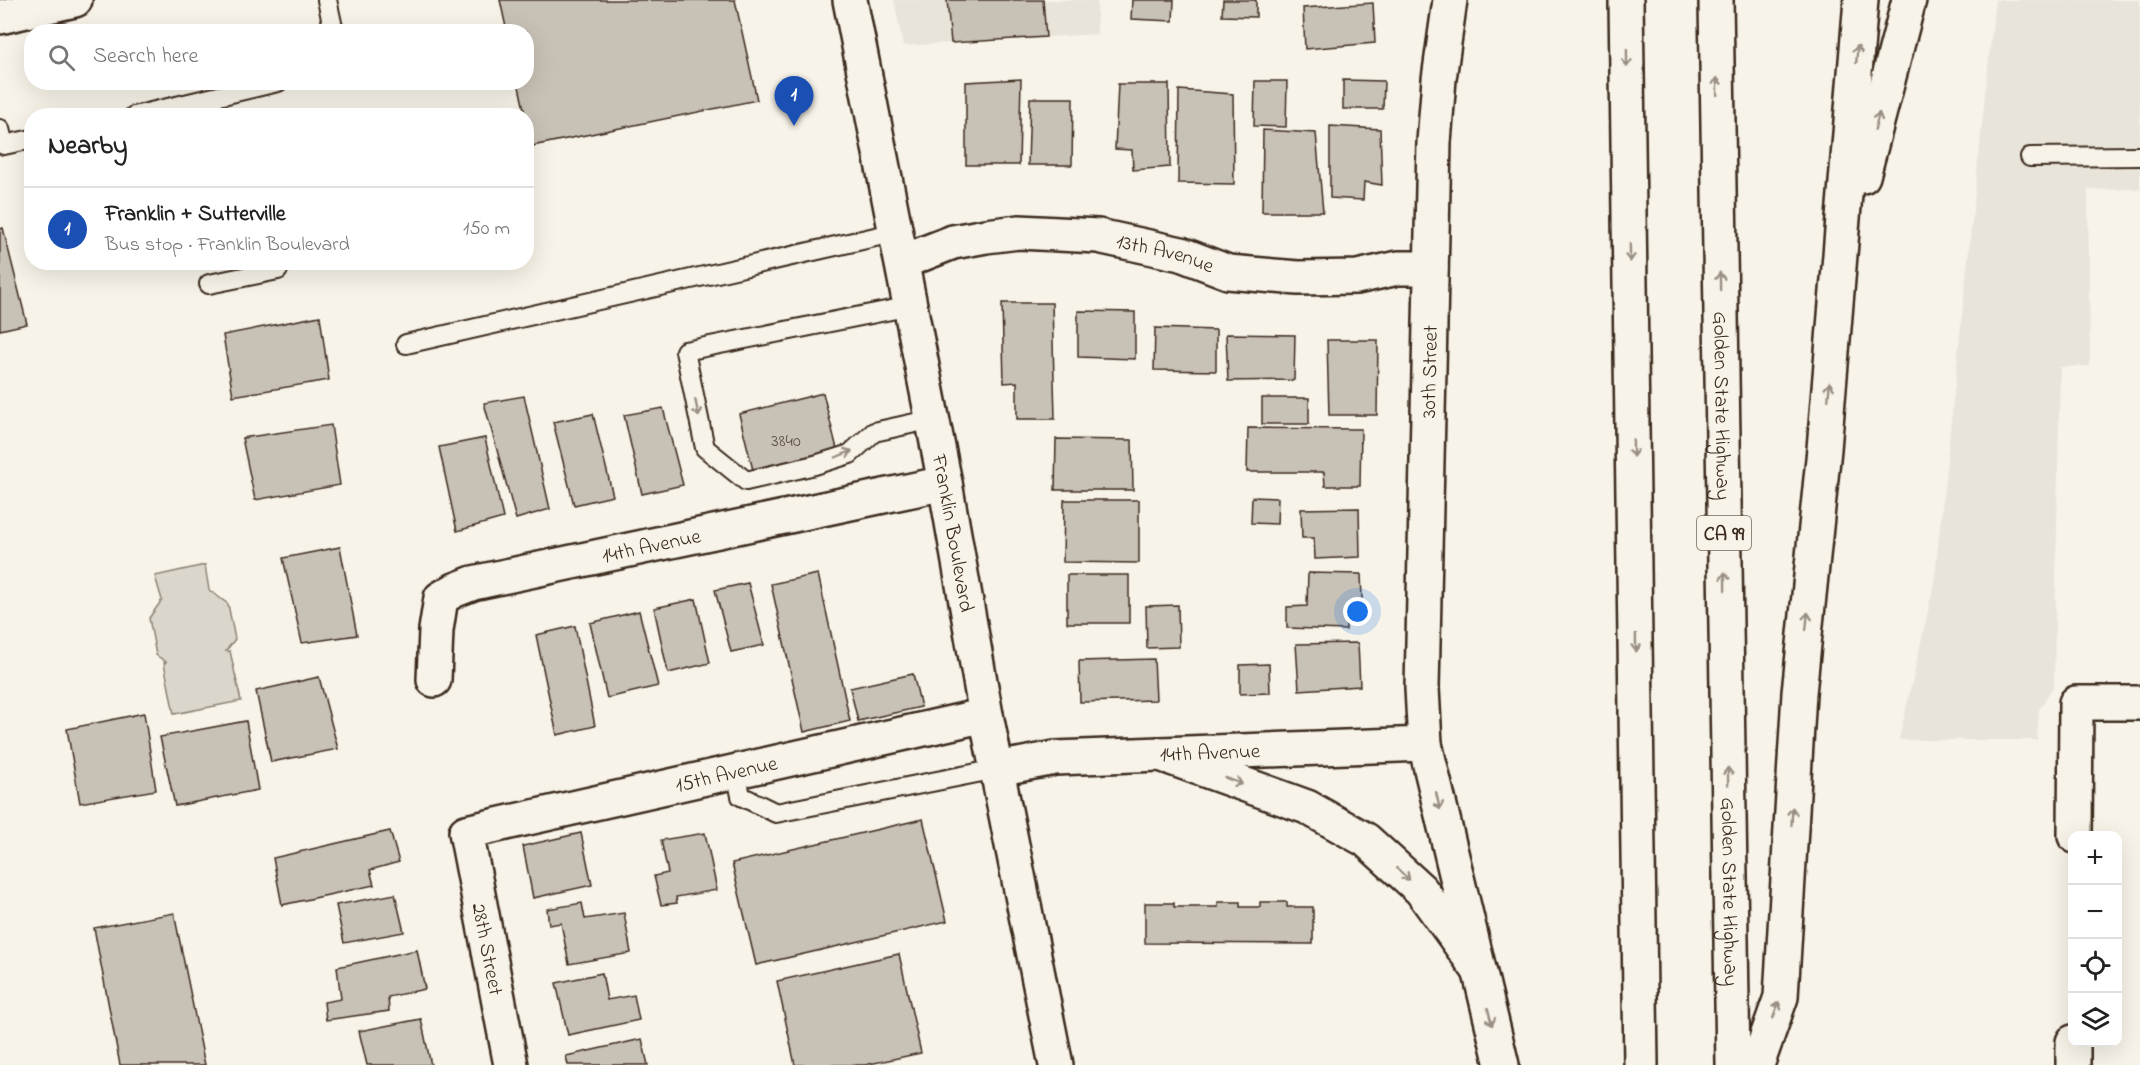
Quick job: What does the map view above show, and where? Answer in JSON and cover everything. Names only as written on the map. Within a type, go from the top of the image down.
[{"type":"main road","points":[[0,17],[75,0]]},
{"type":"main road","name":"Franklin Boulevard","points":[[850,0],[933,418],[986,715],[1056,1065]]},
{"type":"main road","name":"30th Street","points":[[1450,0],[1439,80],[1434,142],[1422,688],[1425,744],[1502,1065]]},
{"type":"main road","points":[[1626,0],[1641,1065]]},
{"type":"main road","name":"Golden State Highway","points":[[1716,0],[1733,1065]]},
{"type":"main road","points":[[1757,1065],[1781,998],[1799,693],[1841,259],[1862,0]]},
{"type":"main road","points":[[1841,259],[1909,0]]},
{"type":"main road","name":"13th Avenue","points":[[900,247],[1019,232],[1098,236],[1181,254],[1228,272],[1298,278],[1357,277],[1398,268],[1431,268]]},
{"type":"main road","name":"14th Avenue","points":[[434,680],[436,630],[441,598],[455,590],[485,581],[945,483]]},
{"type":"main road","points":[[2075,831],[2076,703],[2140,703]]},
{"type":"main road","name":"15th Avenue","points":[[466,832],[986,715]]},
{"type":"main road","name":"14th Avenue","points":[[997,769],[1056,758],[1425,744]]},
{"type":"main road","points":[[1160,754],[1307,807],[1366,840],[1421,890],[1478,969]]},
{"type":"main road","name":"28th Street","points":[[466,832],[511,1065]]},
{"type":"main road","points":[[2073,1047],[2073,1065]]},
{"type":"lane","points":[[327,0],[332,24]]},
{"type":"lane","points":[[168,108],[244,90]]},
{"type":"lane","points":[[0,129],[4,145],[24,141]]},
{"type":"lane","points":[[2030,157],[2140,156]]},
{"type":"lane","points":[[406,344],[900,247]]},
{"type":"lane","points":[[209,284],[278,270]]},
{"type":"lane","points":[[911,306],[685,351],[705,448],[746,481],[815,465],[850,454],[874,432],[933,418]]},
{"type":"lane","points":[[736,771],[741,796],[776,813],[997,769]]},
{"type":"shaded area","points":[[894,0],[1097,0],[1097,34],[903,46]]},
{"type":"shaded area","points":[[1995,0],[2140,0],[2140,189],[2088,190],[2090,366],[2060,367],[2054,685],[2039,710],[2037,740],[1899,740],[1934,584]]},
{"type":"shaded area","points":[[205,565],[209,590],[228,604],[235,639],[226,651],[230,651],[241,701],[174,714],[164,663],[166,662],[156,655],[149,618],[162,600],[155,576]]},
{"type":"building","points":[[500,0],[735,0],[757,100],[534,146],[534,108],[524,108],[520,90],[534,90],[534,24],[505,24]]},
{"type":"building","points":[[947,0],[1043,0],[1046,37],[951,43]]},
{"type":"building","points":[[1132,0],[1174,0],[1173,21],[1131,19]]},
{"type":"building","points":[[1223,0],[1256,0],[1256,17],[1222,16]]},
{"type":"building","points":[[1373,3],[1375,43],[1305,49],[1303,8]]},
{"type":"building","points":[[1021,79],[1019,165],[966,165],[966,82]]},
{"type":"building","points":[[1343,80],[1384,81],[1383,109],[1343,109]]},
{"type":"building","points":[[1255,81],[1287,81],[1286,127],[1254,126]]},
{"type":"building","points":[[1118,84],[1169,84],[1170,167],[1133,170],[1132,150],[1115,149]]},
{"type":"building","points":[[1179,90],[1233,94],[1234,184],[1178,183]]},
{"type":"building","points":[[1030,98],[1073,98],[1072,165],[1028,165]]},
{"type":"building","points":[[1330,126],[1380,129],[1382,185],[1364,182],[1363,200],[1330,198]]},
{"type":"building","points":[[1263,130],[1316,133],[1323,212],[1262,212]]},
{"type":"building","points":[[3,228],[27,324],[0,330],[0,229]]},
{"type":"building","points":[[1002,303],[1052,303],[1055,419],[1017,419],[1017,382],[1004,383]]},
{"type":"building","points":[[1078,311],[1135,312],[1135,359],[1078,357]]},
{"type":"building","points":[[320,316],[329,380],[233,396],[223,335]]},
{"type":"building","points":[[1155,328],[1216,330],[1216,371],[1154,370]]},
{"type":"building","points":[[1226,334],[1295,335],[1294,380],[1228,381]]},
{"type":"building","points":[[1327,340],[1378,340],[1377,415],[1329,415]]},
{"type":"building","points":[[823,393],[837,449],[753,470],[739,414]]},
{"type":"building","points":[[524,396],[550,509],[516,519],[484,403]]},
{"type":"building","points":[[1262,398],[1309,398],[1309,424],[1262,424]]},
{"type":"building","points":[[663,408],[683,485],[642,494],[624,415]]},
{"type":"building","points":[[593,414],[613,496],[574,505],[553,422]]},
{"type":"building","points":[[331,425],[340,485],[255,500],[242,438]]},
{"type":"building","points":[[1248,428],[1361,429],[1360,486],[1325,486],[1324,472],[1247,472]]},
{"type":"building","points":[[485,438],[503,518],[457,531],[439,447]]},
{"type":"building","points":[[1056,439],[1132,440],[1133,490],[1055,490]]},
{"type":"building","points":[[1252,497],[1278,498],[1277,524],[1251,523]]},
{"type":"building","points":[[1064,500],[1139,500],[1139,563],[1063,562]]},
{"type":"building","points":[[1359,508],[1360,557],[1315,559],[1314,538],[1302,538],[1301,509]]},
{"type":"building","points":[[340,547],[357,635],[302,643],[283,558]]},
{"type":"building","points":[[1308,573],[1361,574],[1363,622],[1346,622],[1346,630],[1287,628],[1287,607],[1307,606]]},
{"type":"building","points":[[818,574],[850,721],[804,732],[771,584]]},
{"type":"building","points":[[1067,575],[1129,575],[1129,623],[1067,623]]},
{"type":"building","points":[[748,583],[764,645],[731,652],[715,590]]},
{"type":"building","points":[[696,599],[710,663],[668,673],[654,608]]},
{"type":"building","points":[[1178,605],[1179,647],[1147,648],[1146,606]]},
{"type":"building","points":[[639,611],[658,686],[607,698],[590,623]]},
{"type":"building","points":[[575,626],[595,726],[557,735],[536,635]]},
{"type":"building","points":[[1358,643],[1360,686],[1299,690],[1296,644]]},
{"type":"building","points":[[1154,659],[1156,700],[1080,702],[1079,661]]},
{"type":"building","points":[[1269,664],[1270,693],[1240,694],[1240,665]]},
{"type":"building","points":[[913,674],[921,707],[858,721],[850,688]]},
{"type":"building","points":[[319,677],[338,749],[271,762],[256,691]]},
{"type":"building","points":[[144,713],[156,790],[80,803],[67,729]]},
{"type":"building","points":[[246,721],[258,790],[175,806],[160,737]]},
{"type":"building","points":[[923,819],[947,921],[756,965],[732,863]]},
{"type":"building","points":[[390,831],[399,862],[370,870],[374,885],[282,905],[273,858]]},
{"type":"building","points":[[581,833],[592,885],[533,898],[523,846]]},
{"type":"building","points":[[705,833],[717,890],[676,897],[677,903],[661,905],[654,876],[668,873],[661,840]]},
{"type":"building","points":[[395,894],[404,932],[344,943],[336,905]]},
{"type":"building","points":[[1218,902],[1240,902],[1240,907],[1260,907],[1260,902],[1287,902],[1287,907],[1313,907],[1313,944],[1145,943],[1145,903],[1174,903],[1174,907],[1218,907]]},
{"type":"building","points":[[582,903],[585,919],[624,913],[631,953],[569,964],[561,923],[549,925],[547,909]]},
{"type":"building","points":[[174,913],[205,1065],[120,1065],[94,928]]},
{"type":"building","points":[[417,950],[425,989],[388,997],[389,1011],[326,1020],[324,1002],[341,999],[337,967]]},
{"type":"building","points":[[899,954],[921,1053],[865,1065],[795,1065],[777,981]]},
{"type":"building","points":[[602,973],[607,1000],[634,995],[639,1020],[568,1035],[556,983]]},
{"type":"building","points":[[421,1019],[431,1065],[367,1065],[359,1031]]},
{"type":"building","points":[[642,1039],[648,1065],[568,1065],[566,1056]]},
{"type":"place","name":"Franklin + Sutterville","points":[[794,126]]}]
